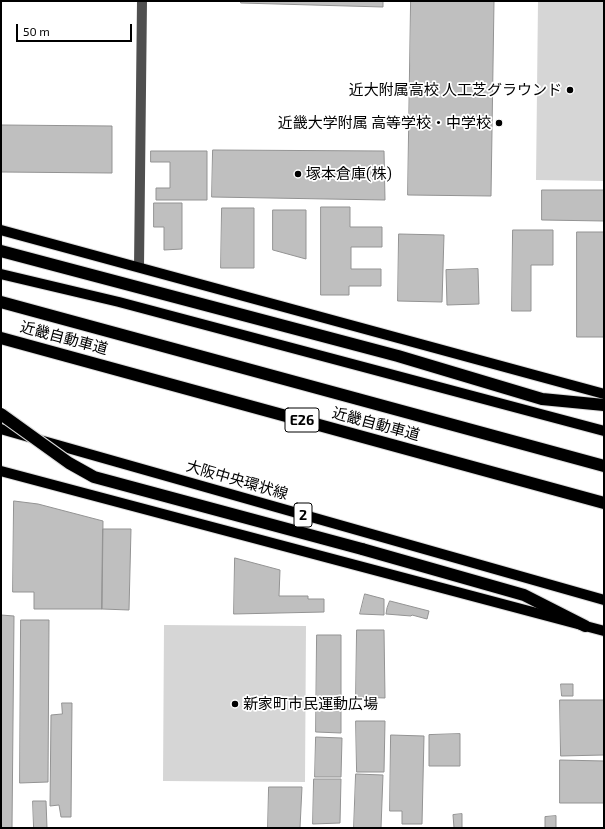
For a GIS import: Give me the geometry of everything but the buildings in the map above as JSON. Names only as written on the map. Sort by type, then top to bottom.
[{"type":"highway","points":[[1,252],[398,356],[542,399],[604,405]]},
{"type":"highway","name":"近畿自動車道","points":[[1,302],[604,466]]},
{"type":"highway","name":"近畿自動車道","points":[[1,338],[604,503]]},
{"type":"highway","points":[[1,414],[69,463],[94,476],[524,595],[586,626]]},
{"type":"main road","points":[[1,230],[604,394]]},
{"type":"main road","points":[[1,274],[119,302],[604,431]]},
{"type":"main road","name":"大阪中央環状線","points":[[1,429],[604,600]]},
{"type":"main road","name":"2","points":[[1,471],[604,631]]},
{"type":"street","points":[[139,267],[142,1]]},
{"type":"shaded area","name":"近大附属高校 人工芝グラウンド","points":[[538,1],[604,1],[604,181],[536,180]]},
{"type":"shaded area","name":"新家町市民運動広場","points":[[164,625],[306,626],[305,782],[163,781]]},
{"type":"place","name":"近大附属高校 人工芝グラウンド","points":[[570,90]]},
{"type":"place","name":"近畿大学附属 高等学校・中学校","points":[[499,123]]},
{"type":"place","name":"塚本倉庫(株)","points":[[298,174]]},
{"type":"place","name":"新家町市民運動広場","points":[[235,704]]}]
